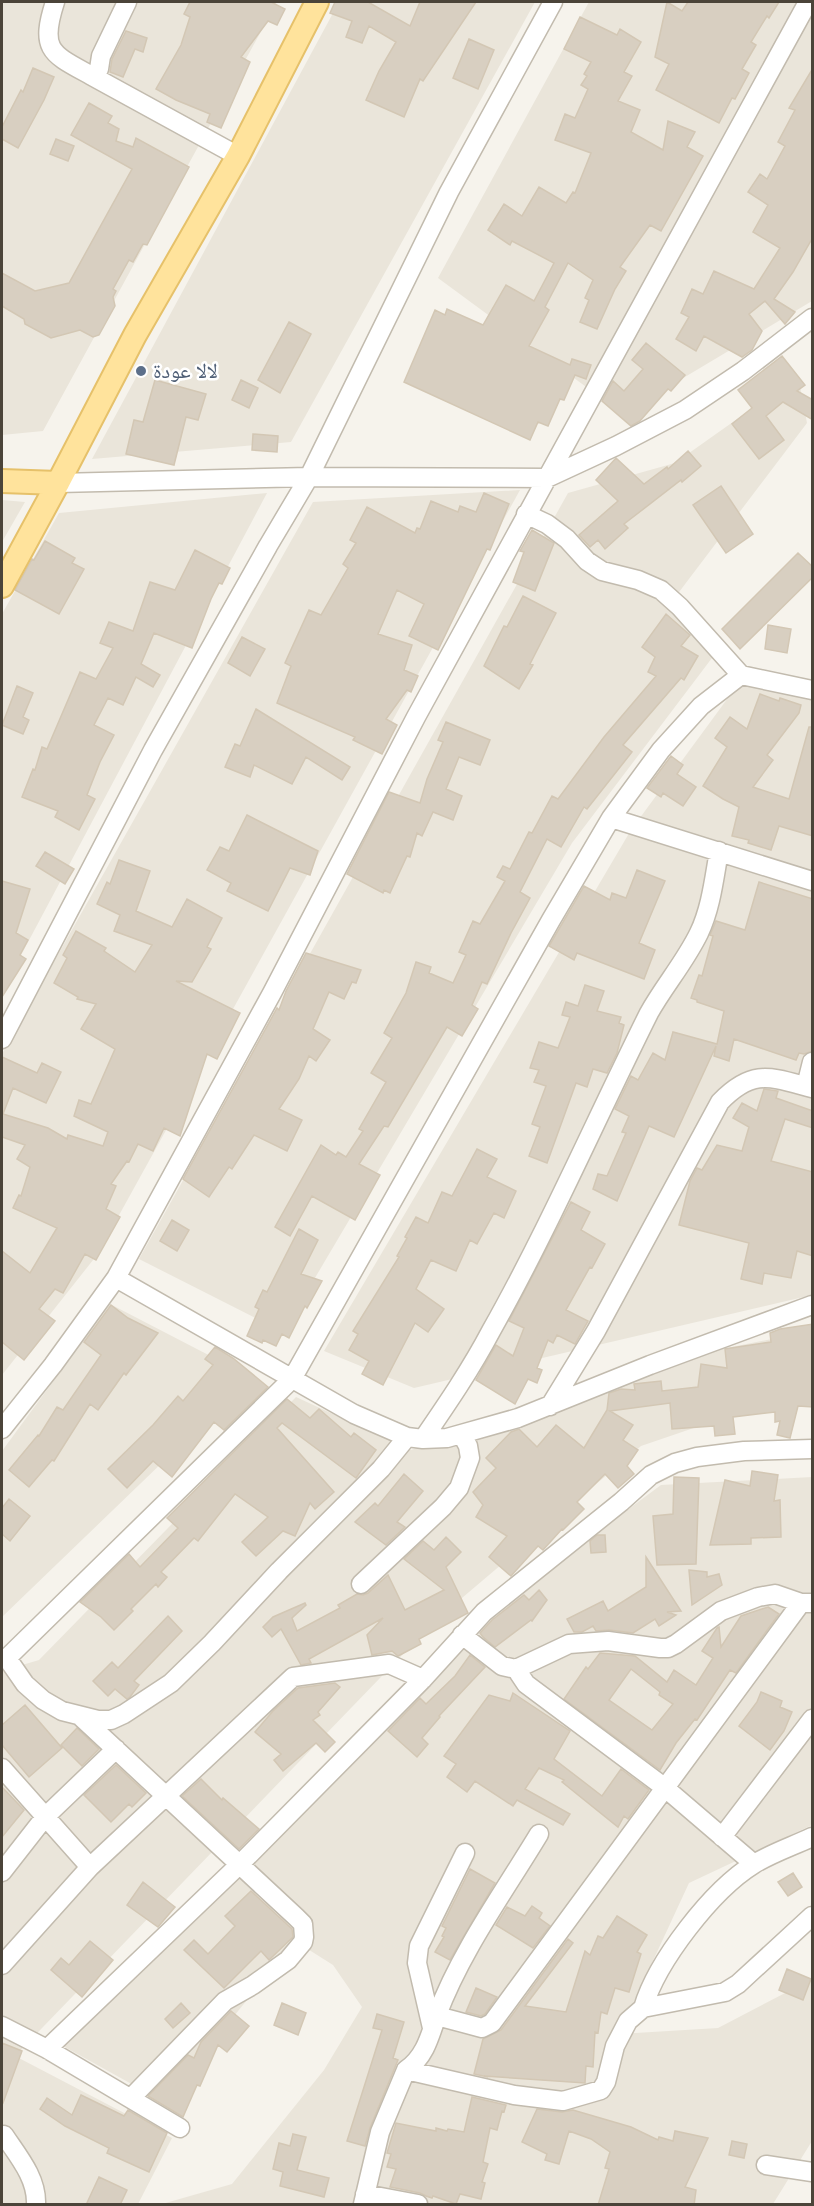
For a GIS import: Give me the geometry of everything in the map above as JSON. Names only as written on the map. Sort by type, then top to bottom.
[{"type":"main road","points":[[2,586],[135,335],[238,156],[317,2]]},
{"type":"main road","points":[[2,481],[58,483]]},
{"type":"street","points":[[55,2],[48,22],[48,37],[53,52],[58,57],[238,156]]},
{"type":"street","points":[[92,76],[99,69],[105,48],[127,2]]},
{"type":"street","points":[[2,1039],[153,750],[309,477],[449,192],[554,2]]},
{"type":"street","points":[[2,1430],[53,1365],[116,1278],[272,993],[416,717],[526,514],[808,2]]},
{"type":"street","points":[[58,483],[309,477],[547,478],[685,410],[743,371],[813,318]]},
{"type":"street","points":[[526,514],[547,524],[567,539],[587,561],[602,571],[638,580],[661,590],[680,607],[741,675],[813,690]]},
{"type":"street","points":[[719,851],[709,908],[699,933],[685,958],[660,992],[555,1210],[491,1332],[461,1382],[415,1438],[381,1469],[171,1683],[111,1720],[81,1717],[62,1711],[43,1700],[25,1684],[4,1658],[292,1379],[550,920],[611,818],[661,750],[701,706],[741,675]]},
{"type":"street","points":[[611,818],[813,881]]},
{"type":"street","points":[[550,1406],[596,1331],[720,1102],[734,1087],[749,1079],[785,1081],[809,1087],[813,1062]]},
{"type":"street","points":[[116,1278],[354,1414],[415,1438],[447,1438],[462,1435],[550,1406],[650,1365],[813,1305]]},
{"type":"street","points":[[361,1584],[443,1507],[459,1488],[470,1458],[468,1446],[462,1435]]},
{"type":"street","points":[[47,2049],[239,1865],[423,1679],[484,1611],[594,1524],[651,1475],[675,1463],[697,1457],[744,1451],[813,1449]]},
{"type":"street","points":[[435,2023],[482,2028],[492,2023],[664,1787],[807,1603],[780,1595],[766,1595],[721,1611],[668,1648],[608,1641],[577,1642],[516,1669],[502,1666],[462,1635]]},
{"type":"street","points":[[2,1965],[90,1867],[293,1677],[389,1664],[423,1679]]},
{"type":"street","points":[[516,1669],[526,1684],[664,1787],[754,1864]]},
{"type":"street","points":[[81,1717],[303,1924],[305,1931],[303,1942],[288,1960],[274,1972],[225,2001],[131,2098]]},
{"type":"street","points":[[722,1837],[813,1719]]},
{"type":"street","points":[[2,1872],[45,1817],[116,1749]]},
{"type":"street","points":[[2,1768],[90,1867]]},
{"type":"street","points":[[418,2205],[364,2199],[381,2132],[406,2070],[414,2065],[423,2052],[461,1963],[539,1834]]},
{"type":"street","points":[[643,2008],[652,1982],[669,1952],[720,1892],[754,1864],[813,1838]]},
{"type":"street","points":[[435,2023],[417,1963],[419,1946],[465,1853]]},
{"type":"street","points":[[406,2070],[514,2095],[563,2101],[594,2093],[601,2090],[606,2082],[615,2046],[628,2021],[643,2008],[724,1992],[738,1984],[813,1916]]},
{"type":"street","points":[[2,2025],[180,2128]]},
{"type":"street","points":[[4,2135],[29,2174],[35,2188],[36,2205]]},
{"type":"street","points":[[766,2165],[813,2172]]},
{"type":"shaded area","points":[[2,2],[277,2],[43,431],[2,435]]},
{"type":"shaded area","points":[[339,2],[535,2],[291,442],[92,459]]},
{"type":"shaded area","points":[[589,2],[812,2],[812,301],[623,414],[438,278]]},
{"type":"shaded area","points":[[798,376],[807,423],[670,604],[715,654],[572,843],[283,1332],[139,1259],[568,493],[675,463]]},
{"type":"shaded area","points":[[520,490],[97,1255],[2,1375],[2,1054],[313,502]]},
{"type":"shaded area","points":[[267,493],[2,991],[2,614],[59,513]]},
{"type":"shaded area","points":[[2,500],[25,502],[2,542]]},
{"type":"shaded area","points":[[812,685],[812,1295],[414,1388],[324,1351],[631,830],[736,687]]},
{"type":"shaded area","points":[[110,1304],[251,1377],[2,1617],[2,1451]]},
{"type":"shaded area","points":[[812,1331],[773,1401],[641,1446],[436,1620],[15,2056],[172,2138],[138,2204],[2,2204],[2,1671],[39,1660],[296,1397],[411,1450],[662,1361]]},
{"type":"shaded area","points":[[812,1477],[812,1825],[689,1883],[619,2034],[718,2028],[812,1979],[812,2141],[773,2204],[162,2204],[232,2184],[324,2070],[362,2007],[333,1965],[295,1941],[164,2102],[63,2046],[533,1580],[661,1485]]},
{"type":"building","points":[[190,2],[271,2],[285,9],[277,25],[268,21],[241,57],[250,62],[221,128],[207,122],[210,114],[156,89],[181,45],[190,17],[184,14]]},
{"type":"building","points":[[335,2],[368,2],[410,26],[420,2],[476,2],[423,81],[420,79],[404,117],[366,100],[396,42],[369,26],[362,43],[346,37],[352,21],[330,13]]},
{"type":"building","points":[[667,2],[682,11],[688,2],[779,2],[769,18],[767,16],[751,42],[756,45],[742,69],[749,73],[719,123],[656,90],[669,64],[655,57]]},
{"type":"building","points":[[580,17],[617,35],[620,29],[641,42],[624,72],[632,76],[618,101],[640,110],[631,132],[663,150],[668,121],[695,132],[687,147],[703,156],[661,231],[650,225],[620,267],[626,271],[597,329],[580,322],[589,300],[585,298],[593,280],[568,263],[545,307],[549,310],[529,346],[570,365],[572,359],[591,365],[586,379],[575,375],[564,400],[560,399],[548,426],[538,422],[530,440],[404,382],[435,310],[445,315],[447,309],[483,325],[506,285],[534,301],[554,263],[512,241],[510,245],[488,230],[504,204],[522,216],[539,187],[566,203],[573,192],[575,193],[591,153],[555,140],[565,114],[575,118],[588,89],[581,85],[587,76],[584,74],[591,62],[564,49]]},
{"type":"building","points":[[126,31],[147,38],[143,52],[135,49],[123,77],[110,72],[112,59]]},
{"type":"building","points":[[469,39],[494,50],[478,89],[453,78]]},
{"type":"building","points":[[33,68],[54,77],[18,148],[2,139],[2,127],[21,90],[23,92]]},
{"type":"building","points":[[813,68],[813,237],[774,299],[795,312],[785,324],[765,301],[749,314],[762,331],[752,350],[742,357],[704,336],[696,351],[676,339],[689,317],[681,313],[692,289],[703,294],[714,271],[754,289],[780,248],[753,232],[768,205],[748,192],[760,174],[767,179],[785,146],[778,142],[795,110],[789,108]]},
{"type":"building","points":[[89,103],[112,116],[108,123],[119,129],[116,141],[133,147],[136,138],[189,167],[147,245],[143,244],[133,262],[129,260],[113,289],[116,291],[113,297],[115,306],[99,335],[93,337],[80,330],[51,338],[25,324],[24,319],[2,306],[2,273],[35,291],[69,283],[132,169],[71,135]]},
{"type":"building","points":[[56,139],[74,146],[68,161],[50,154]]},
{"type":"building","points":[[289,322],[311,334],[280,393],[258,380]]},
{"type":"building","points":[[646,343],[685,375],[671,391],[668,389],[640,421],[631,426],[602,401],[613,381],[624,391],[643,369],[632,360]]},
{"type":"building","points":[[782,356],[805,385],[797,391],[813,400],[813,420],[783,402],[766,416],[784,440],[759,459],[732,424],[752,408],[738,390]]},
{"type":"building","points":[[155,380],[206,394],[198,420],[186,417],[174,465],[126,454],[134,420],[143,422]]},
{"type":"building","points":[[241,380],[258,388],[249,408],[232,400]]},
{"type":"building","points":[[253,434],[278,436],[277,452],[252,450]]},
{"type":"building","points":[[688,451],[701,466],[624,524],[628,528],[605,549],[598,540],[590,547],[579,535],[618,501],[596,480],[616,458],[644,484],[667,467],[668,469]]},
{"type":"building","points":[[721,486],[753,534],[726,553],[693,505]]},
{"type":"building","points":[[484,493],[509,504],[490,550],[487,549],[438,650],[409,636],[424,604],[397,590],[378,634],[412,645],[404,670],[418,676],[411,692],[407,690],[386,719],[397,725],[382,754],[353,740],[355,737],[277,703],[291,666],[285,663],[309,610],[321,615],[348,568],[343,564],[356,543],[350,540],[367,507],[415,533],[417,528],[420,529],[431,501],[458,512],[460,506],[476,512]]},
{"type":"building","points":[[532,530],[554,543],[535,591],[513,582],[524,552],[520,551]]},
{"type":"building","points":[[45,541],[75,558],[72,563],[84,569],[59,614],[15,590]]},
{"type":"building","points":[[195,550],[230,568],[211,599],[192,648],[154,633],[141,664],[160,675],[153,687],[136,677],[123,705],[108,698],[94,725],[114,735],[87,795],[95,799],[79,830],[55,817],[58,811],[22,797],[33,769],[35,770],[42,747],[47,749],[80,672],[96,679],[113,648],[100,643],[109,622],[133,631],[150,582],[175,590]]},
{"type":"building","points":[[798,553],[813,567],[813,577],[740,649],[722,629]]},
{"type":"building","points":[[523,596],[556,613],[530,664],[533,665],[519,689],[484,666],[504,626],[507,627]]},
{"type":"building","points":[[666,614],[690,635],[681,646],[698,656],[684,680],[681,678],[623,745],[632,752],[587,809],[584,807],[561,847],[547,839],[520,892],[530,898],[487,984],[482,982],[472,1005],[478,1009],[462,1036],[447,1027],[388,1127],[384,1126],[359,1164],[380,1175],[355,1220],[312,1196],[290,1236],[275,1227],[321,1145],[336,1155],[338,1152],[346,1157],[363,1131],[359,1129],[386,1082],[371,1073],[392,1038],[384,1033],[406,993],[416,962],[431,967],[429,973],[453,983],[466,955],[459,952],[473,921],[480,924],[505,881],[497,877],[503,866],[510,869],[529,832],[532,833],[552,796],[558,799],[604,737],[656,676],[648,672],[655,657],[642,647]]},
{"type":"building","points":[[768,625],[791,629],[787,653],[765,649]]},
{"type":"building","points":[[242,637],[265,649],[250,676],[228,663]]},
{"type":"building","points":[[17,686],[33,693],[23,717],[29,720],[23,734],[2,725]]},
{"type":"building","points":[[760,694],[779,701],[780,698],[801,705],[799,713],[767,755],[773,760],[753,787],[789,799],[809,727],[813,727],[813,836],[779,826],[771,850],[748,843],[749,840],[732,836],[739,807],[703,786],[727,747],[715,738],[730,717],[747,729]]},
{"type":"building","points":[[256,709],[350,767],[342,780],[306,757],[292,784],[254,765],[250,777],[225,767],[235,744],[240,746]]},
{"type":"building","points":[[446,722],[490,740],[480,765],[459,757],[446,789],[462,796],[453,820],[433,812],[422,836],[417,833],[410,857],[407,856],[390,893],[384,890],[383,893],[347,874],[389,792],[420,803],[427,779],[443,742],[438,740]]},
{"type":"building","points":[[671,756],[683,765],[677,774],[696,787],[683,806],[663,793],[661,797],[647,788]]},
{"type":"building","points":[[247,815],[318,851],[310,875],[290,868],[268,911],[227,891],[231,883],[207,870],[220,847],[229,851]]},
{"type":"building","points":[[45,852],[74,869],[65,884],[36,866]]},
{"type":"building","points":[[119,860],[150,871],[136,911],[172,927],[187,899],[222,918],[207,947],[211,949],[192,982],[176,981],[240,1013],[217,1059],[207,1054],[180,1136],[164,1128],[153,1151],[138,1144],[129,1162],[127,1161],[111,1184],[116,1186],[106,1209],[120,1217],[96,1260],[85,1254],[63,1293],[55,1289],[39,1309],[55,1321],[24,1360],[2,1342],[2,1251],[30,1273],[57,1228],[13,1208],[19,1195],[21,1196],[30,1167],[17,1159],[25,1145],[2,1137],[2,1057],[37,1073],[42,1063],[61,1072],[46,1103],[13,1088],[3,1114],[48,1128],[67,1139],[68,1135],[103,1146],[108,1132],[74,1116],[79,1100],[91,1104],[115,1049],[81,1029],[96,1004],[77,999],[78,997],[54,983],[67,958],[63,955],[76,931],[106,948],[104,951],[135,972],[152,945],[114,931],[120,915],[97,904],[107,882],[110,884]]},
{"type":"building","points":[[637,870],[665,881],[639,943],[655,950],[644,979],[577,953],[574,960],[549,946],[584,886],[610,900],[612,893],[626,898]]},
{"type":"building","points":[[2,881],[30,889],[16,933],[28,940],[20,955],[26,959],[2,997]]},
{"type":"building","points":[[759,882],[813,899],[813,1051],[799,1053],[796,1060],[734,1039],[729,1061],[714,1056],[716,1046],[674,1137],[649,1126],[617,1201],[593,1189],[598,1174],[607,1176],[626,1133],[622,1132],[629,1116],[615,1109],[631,1076],[638,1080],[653,1053],[665,1060],[673,1032],[717,1044],[724,1011],[691,998],[699,975],[702,976],[713,936],[710,935],[716,921],[745,930]]},
{"type":"building","points":[[306,953],[361,970],[356,983],[352,982],[344,999],[329,992],[313,1029],[330,1040],[316,1061],[309,1056],[299,1079],[279,1109],[302,1120],[287,1151],[254,1135],[232,1169],[229,1167],[209,1197],[183,1179],[277,1008],[279,1010],[286,991]]},
{"type":"building","points":[[585,985],[604,991],[597,1011],[621,1017],[619,1023],[624,1025],[617,1053],[607,1073],[593,1069],[587,1087],[576,1083],[547,1163],[529,1156],[540,1127],[532,1124],[546,1086],[534,1082],[539,1070],[530,1068],[539,1042],[558,1048],[570,1017],[562,1015],[566,1002],[578,1006]]},
{"type":"building","points":[[764,1089],[778,1091],[776,1098],[813,1111],[813,1128],[785,1119],[771,1161],[813,1172],[813,1256],[797,1251],[791,1278],[764,1273],[762,1284],[741,1279],[749,1243],[679,1225],[690,1181],[697,1168],[702,1170],[717,1145],[742,1151],[749,1127],[733,1118],[742,1103],[757,1111]]},
{"type":"building","points":[[477,1149],[497,1159],[487,1177],[516,1191],[504,1218],[494,1213],[477,1244],[470,1240],[456,1271],[431,1260],[416,1289],[444,1309],[428,1332],[415,1323],[383,1385],[362,1374],[369,1361],[349,1350],[358,1334],[353,1331],[399,1257],[397,1256],[407,1238],[405,1237],[416,1217],[428,1223],[442,1192],[452,1196]]},
{"type":"building","points":[[571,1202],[590,1212],[581,1230],[605,1244],[566,1310],[588,1321],[575,1344],[557,1335],[553,1343],[548,1340],[537,1368],[542,1370],[537,1383],[528,1379],[515,1404],[476,1380],[496,1345],[513,1356],[524,1328],[509,1321]]},
{"type":"building","points":[[172,1220],[189,1230],[177,1251],[160,1241]]},
{"type":"building","points":[[299,1229],[318,1240],[301,1274],[322,1281],[307,1308],[305,1306],[289,1338],[282,1334],[276,1346],[263,1340],[262,1343],[247,1336],[259,1309],[255,1307],[263,1290],[267,1292]]},
{"type":"building","points":[[111,1305],[128,1318],[158,1333],[126,1375],[124,1373],[98,1410],[90,1404],[54,1461],[52,1460],[29,1487],[9,1470],[39,1436],[57,1407],[63,1410],[101,1355],[84,1342]]},
{"type":"building","points":[[813,1324],[813,1407],[798,1406],[790,1438],[777,1435],[780,1421],[775,1422],[775,1412],[733,1417],[735,1434],[715,1436],[714,1426],[672,1429],[670,1403],[610,1411],[633,1425],[623,1440],[638,1450],[627,1466],[634,1474],[618,1488],[605,1474],[577,1502],[584,1509],[543,1550],[538,1546],[511,1576],[489,1557],[507,1536],[476,1517],[483,1505],[473,1492],[496,1468],[486,1458],[511,1432],[519,1429],[537,1447],[556,1425],[584,1448],[607,1410],[609,1393],[621,1389],[635,1390],[634,1384],[661,1381],[662,1391],[698,1387],[701,1364],[727,1368],[725,1349],[771,1342],[770,1333],[780,1329]]},
{"type":"building","points":[[215,1347],[233,1358],[268,1387],[224,1430],[214,1422],[172,1477],[153,1461],[127,1488],[108,1469],[153,1425],[178,1396],[183,1401],[213,1365],[205,1359]]},
{"type":"building","points":[[287,1399],[310,1418],[319,1409],[351,1437],[354,1433],[376,1450],[356,1478],[282,1423],[277,1428],[334,1492],[315,1509],[310,1503],[295,1536],[283,1531],[256,1556],[242,1542],[268,1517],[235,1494],[198,1541],[194,1538],[161,1572],[167,1577],[158,1587],[156,1584],[131,1609],[133,1611],[114,1630],[80,1602],[129,1554],[140,1567],[178,1528],[167,1518]]},
{"type":"building","points":[[752,1471],[778,1475],[774,1501],[780,1500],[781,1537],[751,1538],[751,1544],[710,1545],[725,1480],[750,1486]]},
{"type":"building","points":[[404,1474],[423,1491],[397,1522],[405,1527],[386,1545],[355,1522],[375,1503],[378,1506]]},
{"type":"building","points":[[674,1477],[699,1478],[696,1564],[657,1565],[653,1516],[673,1514]]},
{"type":"building","points":[[9,1499],[30,1516],[10,1541],[2,1534],[2,1508]]},
{"type":"building","points":[[597,1535],[605,1535],[606,1552],[591,1553],[590,1541]]},
{"type":"building","points":[[446,1537],[461,1552],[446,1567],[468,1613],[419,1639],[421,1644],[398,1656],[392,1651],[372,1655],[367,1635],[383,1618],[309,1659],[311,1663],[301,1665],[281,1629],[272,1637],[263,1627],[273,1617],[305,1603],[306,1605],[292,1618],[297,1631],[340,1608],[338,1605],[357,1594],[368,1593],[388,1575],[405,1610],[444,1590],[404,1559],[423,1541],[434,1550]]},
{"type":"building","points":[[646,1557],[681,1611],[667,1612],[676,1615],[659,1626],[655,1619],[633,1633],[596,1631],[593,1626],[582,1632],[574,1632],[567,1619],[603,1601],[608,1611],[646,1587]]},
{"type":"building","points":[[689,1570],[707,1572],[707,1577],[719,1574],[722,1585],[692,1605]]},
{"type":"building","points":[[539,1590],[547,1600],[532,1621],[495,1647],[483,1637],[480,1633],[492,1620],[524,1595],[529,1600]]},
{"type":"building","points":[[768,1607],[779,1614],[736,1673],[730,1670],[697,1720],[695,1719],[676,1743],[660,1770],[564,1699],[586,1667],[588,1669],[600,1653],[635,1656],[667,1682],[674,1670],[696,1685],[713,1658],[702,1651],[717,1628],[719,1627],[721,1647],[741,1616]],"holes":[[[631,1669],[660,1692],[659,1695],[673,1704],[652,1730],[609,1700]]]},
{"type":"building","points":[[168,1616],[182,1631],[134,1681],[139,1685],[130,1697],[127,1699],[115,1689],[108,1696],[93,1681],[112,1662],[118,1668]]},
{"type":"building","points":[[470,1655],[485,1667],[439,1716],[422,1738],[428,1744],[417,1757],[388,1731],[420,1698],[426,1704],[455,1676]]},
{"type":"building","points":[[335,1683],[340,1687],[318,1712],[320,1715],[313,1720],[335,1742],[325,1752],[316,1743],[283,1771],[274,1760],[281,1754],[255,1732],[273,1711],[298,1688]]},
{"type":"building","points":[[761,1692],[782,1701],[780,1707],[792,1712],[784,1731],[770,1750],[739,1726],[757,1702]]},
{"type":"building","points":[[513,1693],[570,1731],[554,1759],[602,1796],[621,1769],[649,1790],[628,1819],[624,1816],[618,1827],[562,1782],[564,1780],[539,1768],[525,1789],[570,1814],[563,1825],[517,1800],[513,1806],[475,1781],[467,1792],[447,1777],[456,1764],[444,1756],[489,1695],[510,1701]]},
{"type":"building","points":[[25,1705],[62,1748],[29,1777],[2,1745],[2,1725]]},
{"type":"building","points":[[77,1728],[99,1749],[82,1766],[61,1745]]},
{"type":"building","points":[[116,1765],[146,1793],[132,1807],[129,1804],[111,1822],[84,1795]]},
{"type":"building","points":[[201,1779],[222,1800],[223,1798],[259,1829],[239,1849],[182,1796]]},
{"type":"building","points":[[2,1787],[24,1810],[2,1837]]},
{"type":"building","points":[[470,1869],[495,1883],[450,1960],[435,1952],[444,1937],[442,1936],[446,1928],[442,1926]]},
{"type":"building","points":[[793,1873],[802,1887],[788,1896],[778,1882]]},
{"type":"building","points":[[143,1882],[175,1907],[158,1927],[127,1905]]},
{"type":"building","points":[[251,1891],[292,1929],[293,1937],[269,1960],[261,1951],[224,1988],[184,1950],[194,1940],[208,1954],[235,1926],[225,1916]]},
{"type":"building","points":[[532,1906],[542,1913],[539,1918],[550,1926],[533,1948],[496,1925],[507,1907],[525,1916]]},
{"type":"building","points":[[617,1916],[647,1935],[637,1952],[641,1954],[629,1992],[615,1988],[607,2014],[601,2012],[598,2033],[595,2032],[593,2067],[586,2066],[585,2083],[484,2076],[488,2077],[474,2074],[483,2039],[501,2030],[568,1939],[573,1943],[525,2006],[566,2012],[585,1951],[590,1955],[598,1936],[603,1938]]},
{"type":"building","points":[[90,1941],[113,1960],[82,1997],[51,1970],[61,1958],[69,1965]]},
{"type":"building","points":[[787,1969],[811,1979],[803,2000],[779,1990]]},
{"type":"building","points":[[476,1988],[497,1997],[481,2016],[466,2012]]},
{"type":"building","points":[[181,2003],[190,2013],[173,2028],[165,2019]]},
{"type":"building","points":[[282,2003],[306,2013],[298,2035],[274,2025]]},
{"type":"building","points":[[231,2011],[249,2026],[227,2052],[218,2045],[183,2117],[148,2096],[188,2055],[194,2058],[201,2042]]},
{"type":"building","points":[[377,2014],[404,2022],[393,2058],[398,2060],[365,2146],[347,2141],[382,2030],[373,2028]]},
{"type":"building","points":[[2,2043],[22,2051],[3,2103],[2,2102]]},
{"type":"building","points":[[81,2095],[124,2116],[128,2110],[167,2133],[149,2172],[107,2153],[109,2148],[65,2126],[40,2109],[47,2098],[72,2115]]},
{"type":"building","points":[[472,2097],[506,2105],[497,2130],[490,2128],[483,2162],[488,2164],[482,2182],[485,2183],[481,2199],[460,2194],[456,2204],[433,2196],[432,2198],[390,2187],[396,2169],[387,2167],[391,2154],[387,2153],[396,2123],[436,2131],[436,2128],[464,2132]]},
{"type":"building","points":[[537,2109],[562,2112],[573,2110],[631,2127],[658,2140],[659,2137],[673,2141],[675,2131],[708,2138],[685,2187],[696,2190],[694,2205],[598,2205],[609,2169],[605,2168],[610,2152],[591,2139],[569,2131],[559,2164],[545,2160],[547,2154],[522,2142]]},
{"type":"building","points":[[293,2134],[306,2137],[297,2170],[329,2178],[324,2197],[280,2186],[283,2172],[273,2169],[279,2143],[290,2146]]},
{"type":"building","points":[[732,2141],[747,2144],[744,2158],[729,2155]]},
{"type":"building","points":[[99,2177],[127,2190],[120,2205],[86,2205]]},
{"type":"place","name":"لالا عودة","points":[[141,371]]}]
